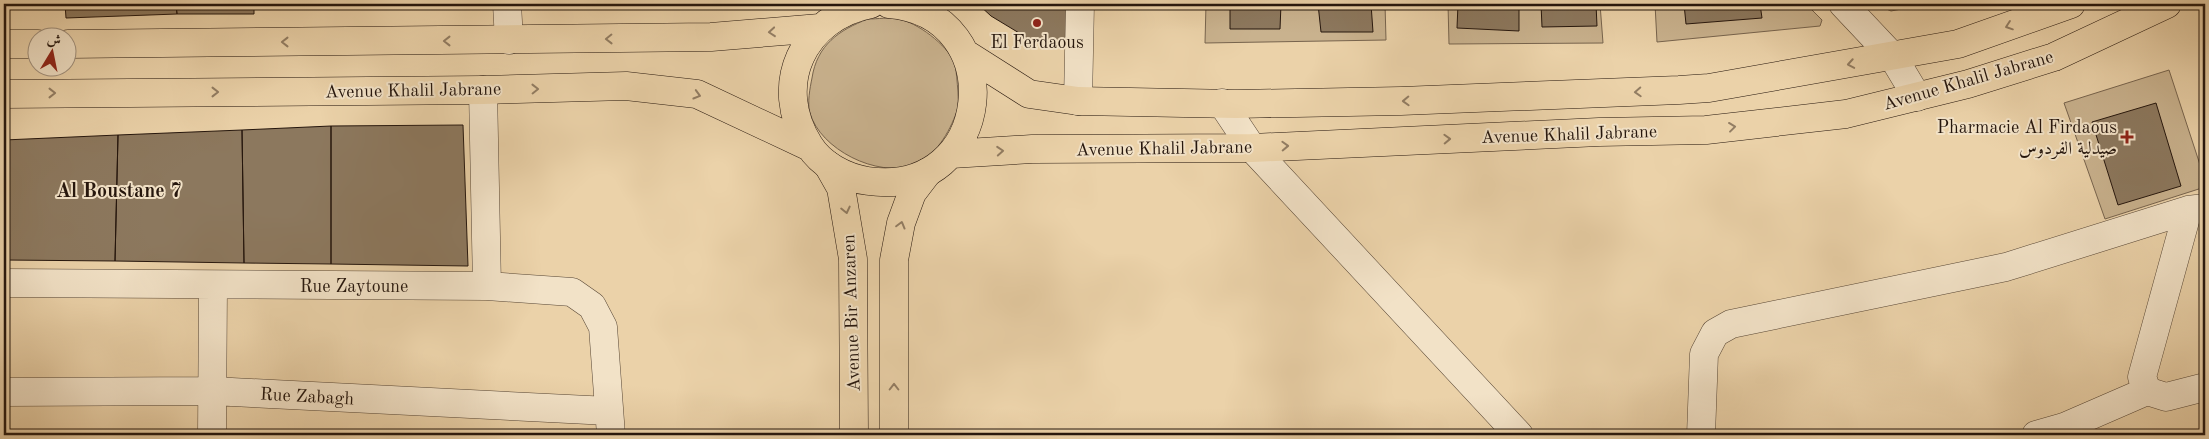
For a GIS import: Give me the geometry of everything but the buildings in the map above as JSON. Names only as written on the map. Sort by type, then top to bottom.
[{"type":"main road","points":[[78,44],[711,37],[820,28],[836,15],[855,7],[871,4]]},
{"type":"main road","points":[[889,4],[906,5],[933,17],[954,37],[966,54],[972,73],[974,94],[973,110],[961,141],[951,154],[928,172],[912,194],[901,224],[894,260],[894,435]]},
{"type":"main road","points":[[966,54],[1029,94],[1078,101],[1222,103],[1401,101],[1679,90],[1709,88],[1958,44],[2071,4]]},
{"type":"main road","name":"Avenue Khalil Jabrane","points":[[951,154],[1032,149],[1252,148],[1706,130],[1846,114],[1917,97],[2054,57],[2167,4]]},
{"type":"main road","name":"Avenue Bir Anzaren","points":[[820,28],[800,55],[794,77],[792,101],[796,117],[841,188],[854,259],[854,435]]},
{"type":"main road","points":[[4,44],[28,44]]},
{"type":"main road","name":"Avenue Khalil Jabrane","points":[[4,94],[483,90],[626,86],[697,94],[819,156],[855,180],[886,184],[908,181],[928,172]]},
{"type":"main road","points":[[1679,90],[1689,130]]},
{"type":"street","points":[[507,4],[509,40]]},
{"type":"street","points":[[1078,101],[1080,4]]},
{"type":"street","points":[[1843,4],[1893,57],[1917,97]]},
{"type":"street","points":[[483,90],[487,286]]},
{"type":"street","points":[[1222,103],[1252,148],[1519,435]]},
{"type":"street","points":[[2147,390],[2142,377],[2196,209]]},
{"type":"street","points":[[1701,435],[1704,354],[1714,333],[1731,324],[2006,267],[2196,209]]},
{"type":"street","name":"Rue Zaytoune","points":[[4,283],[213,286],[487,286],[572,292],[592,306],[603,327],[610,423]]},
{"type":"street","points":[[212,435],[213,286]]},
{"type":"street","points":[[2036,435],[2064,428],[2147,390],[2166,397],[2205,387]]},
{"type":"street","name":"Rue Zabagh","points":[[4,392],[212,391],[610,423]]},
{"type":"shaded area","points":[[1206,4],[1385,4],[1386,40],[1205,43]]},
{"type":"shaded area","points":[[1448,4],[1600,4],[1603,43],[1449,44]]},
{"type":"shaded area","points":[[1655,4],[1806,4],[1822,20],[1820,26],[1657,42]]},
{"type":"shaded area","points":[[1875,4],[1927,4],[1891,11]]},
{"type":"shaded area","points":[[895,18],[922,29],[945,49],[954,62],[957,77],[958,109],[941,143],[928,156],[913,165],[899,168],[883,167],[867,164],[852,157],[837,149],[825,138],[816,126],[810,113],[810,91],[819,56],[831,40],[848,28],[868,19]]},
{"type":"shaded area","points":[[2169,70],[2205,180],[2205,187],[2105,219],[2064,103]]},
{"type":"place","name":"El Ferdaous","points":[[1037,23]]},
{"type":"place","name":"Pharmacie Al Firdaous صيدلية الفردوس","points":[[2127,137]]},
{"type":"district","name":"Al Boustane 7","points":[[119,190]]}]
